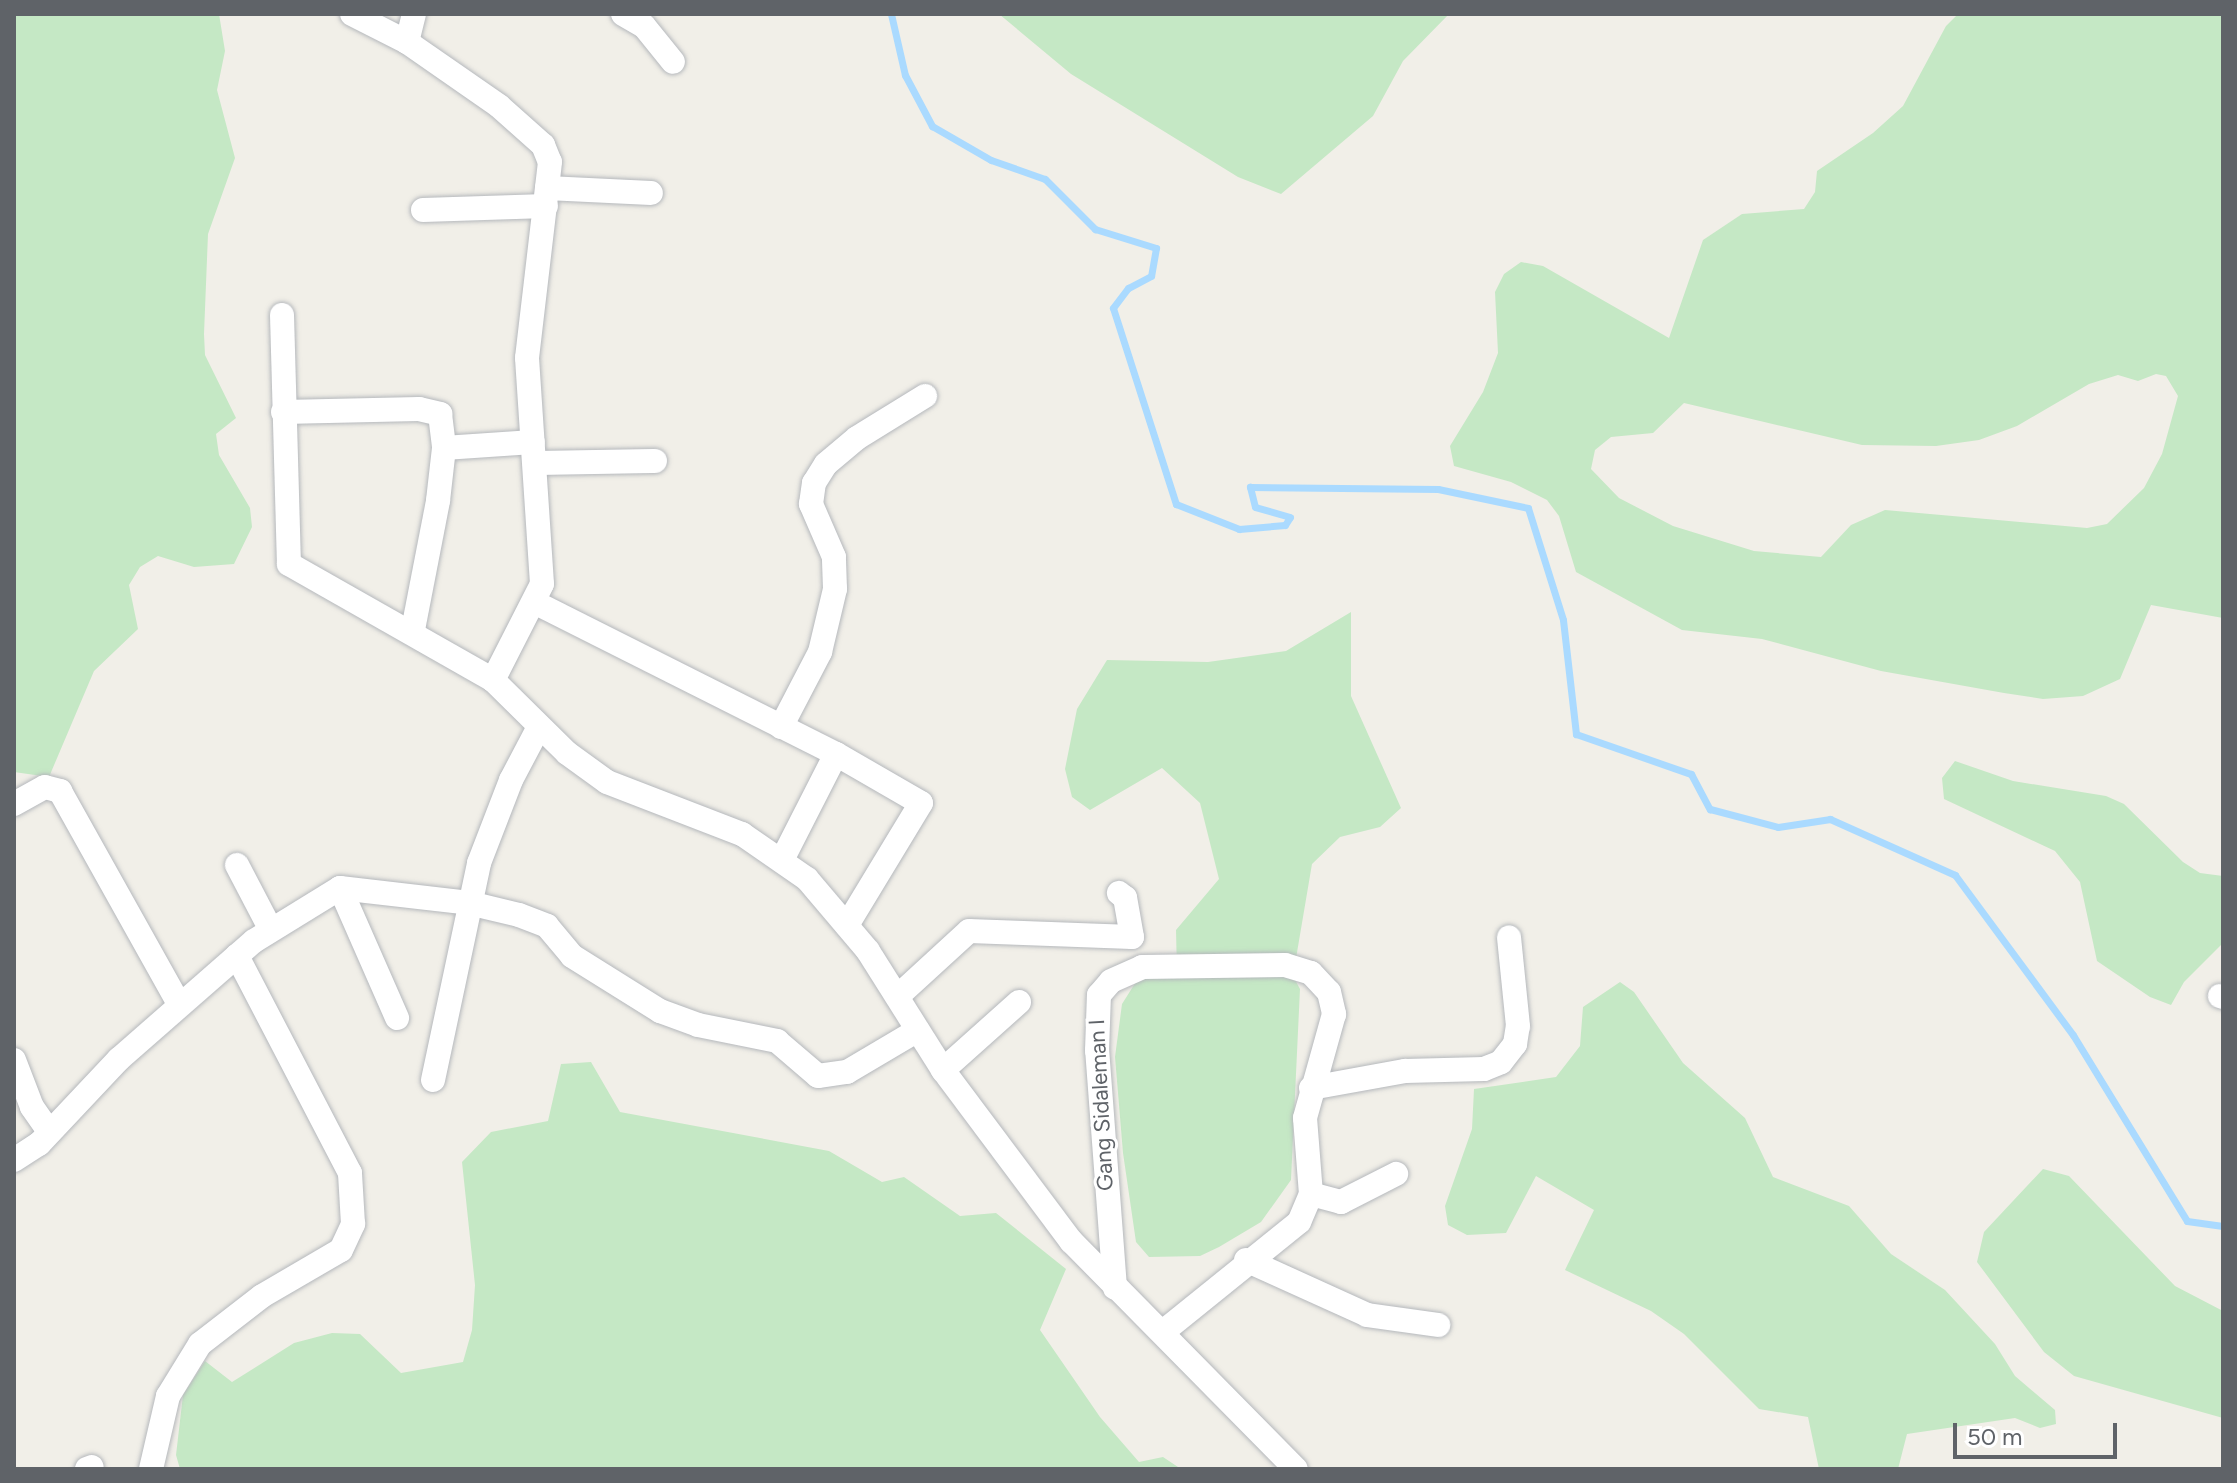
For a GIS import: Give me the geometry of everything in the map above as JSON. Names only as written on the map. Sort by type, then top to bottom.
[{"type":"street","points":[[352,14],[407,42],[499,106],[543,145],[550,162],[527,358],[542,584],[536,603],[493,680]]},
{"type":"street","points":[[407,42],[414,14]]},
{"type":"street","points":[[623,14],[644,26],[673,62]]},
{"type":"street","points":[[423,210],[547,197],[651,193]]},
{"type":"street","points":[[282,315],[289,564],[413,630],[493,680],[539,727],[607,782],[742,834],[783,858],[847,925],[898,996],[943,1070],[1030,1191],[1137,1313],[1164,1331],[1242,1419],[1296,1469]]},
{"type":"street","points":[[781,727],[820,652],[835,589],[834,557],[811,504],[814,483],[826,464],[857,438],[925,396]]},
{"type":"street","points":[[283,412],[437,411],[442,418],[444,448],[413,630]]},
{"type":"street","points":[[444,448],[655,461]]},
{"type":"street","points":[[536,603],[836,754],[929,808],[847,925]]},
{"type":"street","points":[[433,1080],[469,903],[491,827],[539,727]]},
{"type":"street","points":[[783,858],[836,754]]},
{"type":"street","points":[[14,804],[45,787],[60,791],[179,1004]]},
{"type":"street","points":[[237,865],[271,930]]},
{"type":"street","points":[[340,888],[397,1018]]},
{"type":"street","points":[[14,1160],[49,1131],[179,1004],[271,930],[340,888],[469,903],[547,926],[572,956],[660,1011],[698,1025],[777,1041],[818,1076],[847,1072],[918,1030]]},
{"type":"street","points":[[1119,893],[1125,898],[1132,937],[1133,971]]},
{"type":"street","points":[[898,996],[969,931],[1132,937]]},
{"type":"street","points":[[1311,1088],[1405,1071],[1484,1069],[1501,1062],[1515,1044],[1518,1026],[1509,937]]},
{"type":"street","points":[[151,1469],[168,1396],[200,1344],[262,1296],[341,1250],[353,1224],[350,1173],[237,956]]},
{"type":"street","name":"Gang Sidaleman I","points":[[1115,1288],[1096,1011],[1099,995],[1111,981],[1133,971],[1191,962],[1285,965],[1311,973],[1329,992],[1334,1014],[1305,1118],[1311,1194]]},
{"type":"street","points":[[943,1070],[1019,1002]]},
{"type":"street","points":[[14,1060],[32,1107],[49,1131]]},
{"type":"street","points":[[1164,1331],[1246,1260],[1292,1232],[1311,1194],[1341,1202],[1396,1174]]},
{"type":"street","points":[[1246,1260],[1367,1315],[1438,1325]]},
{"type":"green space","points":[[14,14],[219,14],[225,51],[217,90],[235,158],[208,234],[205,355],[236,418],[216,434],[219,455],[250,508],[252,527],[234,564],[194,567],[158,556],[140,567],[129,585],[138,629],[94,671],[49,777],[14,772]]},
{"type":"green space","points":[[999,14],[1449,14],[1403,61],[1373,116],[1281,194],[1238,177],[1071,74]]},
{"type":"green space","points":[[1958,14],[2223,14],[2223,618],[2151,605],[2120,679],[2083,696],[2043,699],[2004,693],[1881,671],[1762,639],[1682,630],[1576,572],[1559,516],[1547,500],[1511,482],[1454,466],[1450,446],[1483,392],[1498,353],[1495,292],[1504,274],[1521,262],[1543,266],[1669,338],[1703,240],[1742,214],[1804,209],[1815,192],[1817,171],[1873,133],[1903,106],[1946,26]],"holes":[[[2156,374],[2166,376],[2178,396],[2162,454],[2144,488],[2107,524],[2087,528],[1885,510],[1851,525],[1821,557],[1754,551],[1673,526],[1619,498],[1591,469],[1595,450],[1611,437],[1653,433],[1684,403],[1862,445],[1936,446],[1979,440],[2017,426],[2089,384],[2118,375],[2138,381]]]},
{"type":"green space","points":[[1351,612],[1351,696],[1401,808],[1380,827],[1340,837],[1312,864],[1293,976],[1300,989],[1291,1180],[1261,1222],[1219,1247],[1200,1256],[1149,1257],[1136,1242],[1123,1153],[1115,1057],[1122,1004],[1139,977],[1177,974],[1176,930],[1219,879],[1200,803],[1162,768],[1090,810],[1072,797],[1065,769],[1077,709],[1107,660],[1208,662],[1286,651]]},
{"type":"green space","points":[[1955,761],[2013,781],[2106,796],[2124,804],[2183,862],[2200,873],[2223,876],[2223,943],[2184,982],[2171,1005],[2150,997],[2097,961],[2080,882],[2055,851],[1944,799],[1942,778]]},
{"type":"green space","points":[[1620,982],[1634,992],[1683,1063],[1745,1118],[1773,1177],[1849,1206],[1891,1254],[1945,1290],[1995,1344],[2015,1376],[2055,1410],[2056,1424],[2040,1428],[2015,1418],[1907,1434],[1898,1469],[1819,1469],[1808,1417],[1759,1409],[1684,1334],[1651,1311],[1565,1270],[1594,1210],[1536,1176],[1506,1233],[1467,1235],[1448,1225],[1445,1206],[1472,1129],[1474,1089],[1556,1077],[1580,1046],[1583,1007]]},
{"type":"green space","points":[[591,1062],[620,1112],[829,1151],[882,1182],[904,1177],[960,1216],[996,1213],[1066,1269],[1040,1330],[1100,1417],[1139,1462],[1163,1457],[1181,1469],[180,1469],[176,1455],[183,1395],[205,1361],[232,1382],[294,1343],[332,1333],[360,1334],[401,1373],[463,1362],[472,1330],[475,1285],[462,1162],[491,1132],[548,1121],[561,1064]]},
{"type":"green space","points":[[2043,1169],[2069,1176],[2175,1286],[2223,1311],[2223,1418],[2074,1376],[2044,1352],[1977,1262],[1984,1232]]},
{"type":"waterway","points":[[891,14],[905,75],[932,126],[991,160],[1045,179],[1095,229],[1156,248],[1151,276],[1128,288],[1113,308],[1176,504],[1239,529],[1285,525],[1290,517],[1255,507],[1250,487],[1438,489],[1528,508],[1563,620],[1576,734],[1691,774],[1710,809],[1778,827],[1830,819],[1955,875],[2073,1035],[2187,1221],[2223,1226]]}]
